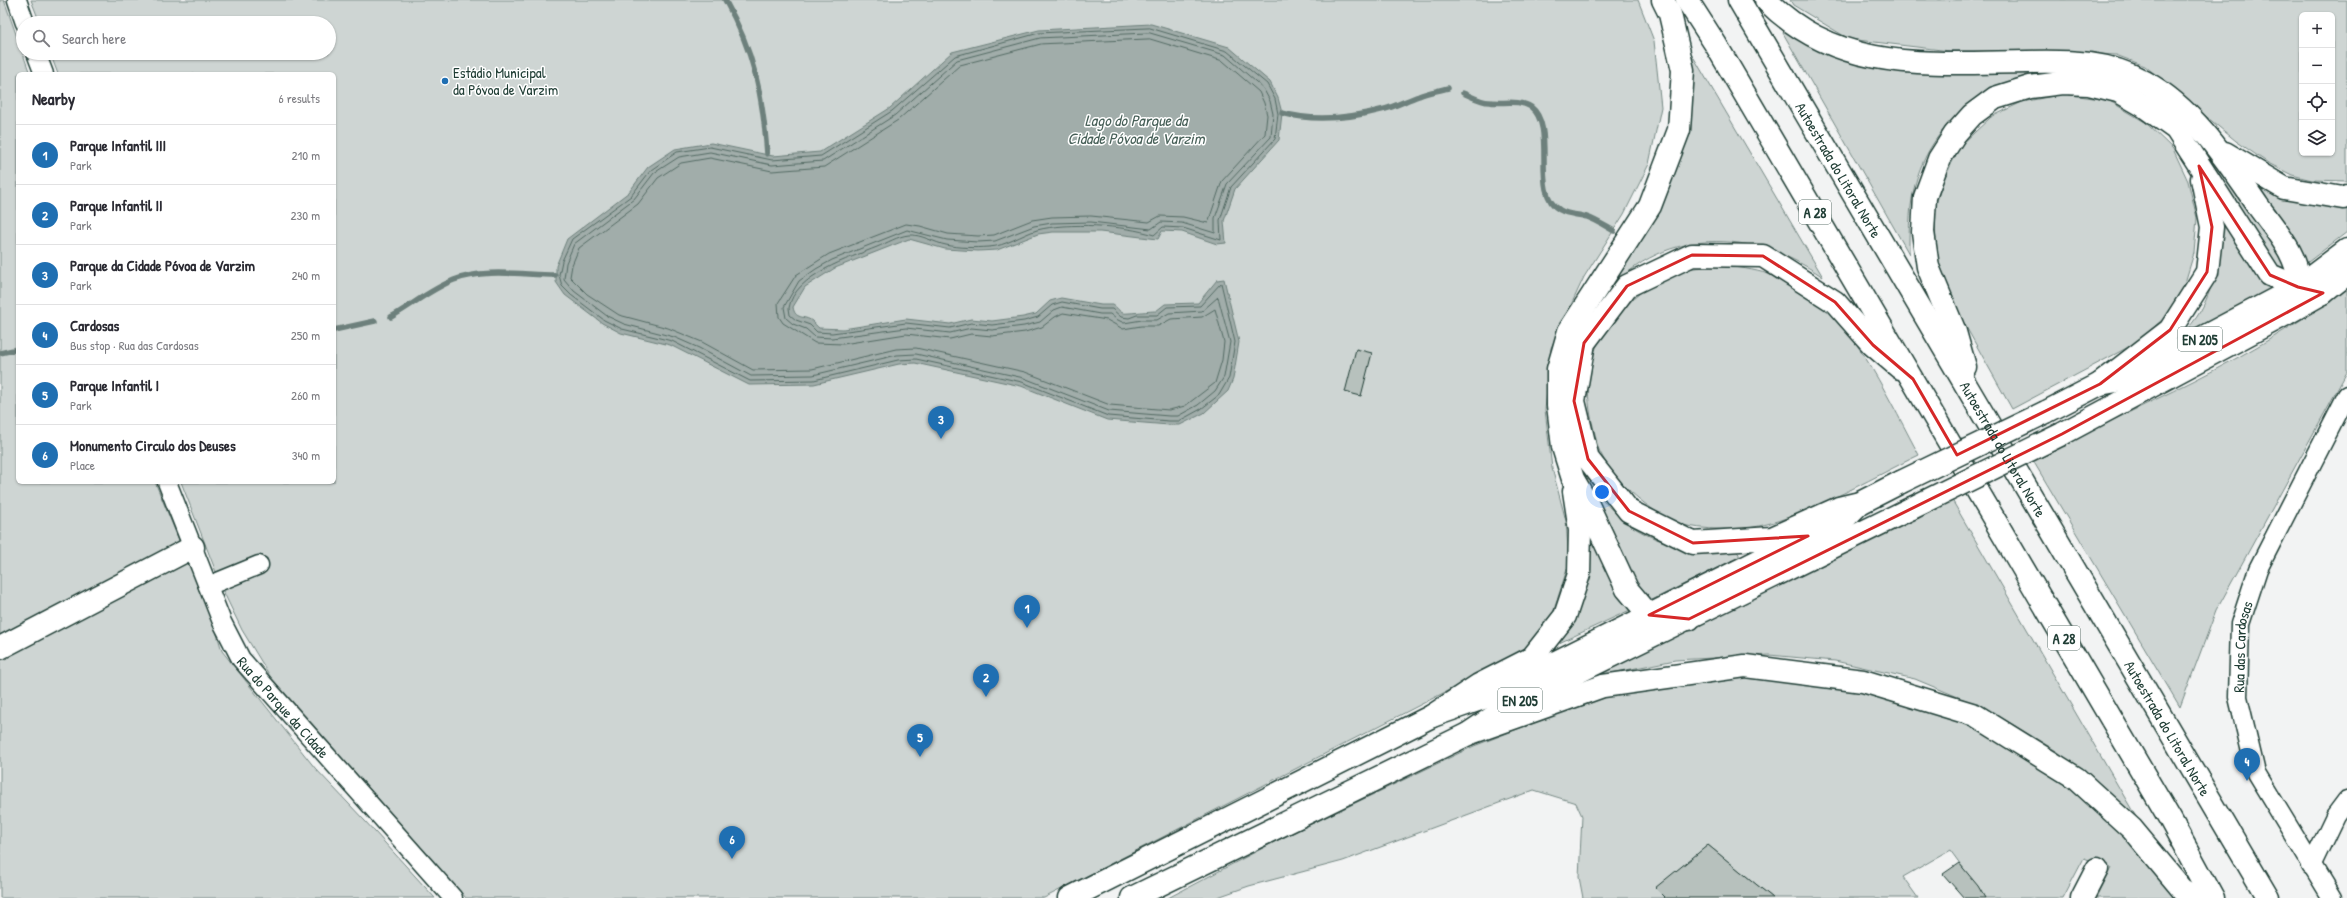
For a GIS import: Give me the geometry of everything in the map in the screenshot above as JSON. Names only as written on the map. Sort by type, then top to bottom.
[{"type":"main road","points":[[1432,716],[1479,684],[1532,658],[1565,616],[1579,574],[1580,530],[1573,479],[1563,447],[1558,405],[1558,369],[1569,331],[1650,206],[1679,130],[1683,70],[1670,14],[1663,0]]},
{"type":"main road","name":"A 28","points":[[1687,0],[1716,45],[1913,379],[2170,819],[2213,898]]},
{"type":"main road","name":"Autoestrada do Litoral Norte","points":[[1739,0],[1972,393],[2268,898]]},
{"type":"main road","points":[[1766,0],[1805,32],[1848,51],[1885,60],[1920,62],[2051,61],[2089,63],[2118,69],[2145,82],[2174,102],[2218,148],[2294,258],[2298,287],[2286,314]]},
{"type":"main road","points":[[1972,393],[1955,332],[1928,267],[1923,232],[1925,197],[1939,158],[1955,134],[1972,115],[1995,98],[2030,87],[2062,83],[2089,84],[2118,91],[2144,106],[2176,129],[2270,275],[2298,287],[2323,293]]},
{"type":"main road","points":[[2218,148],[2284,188],[2343,198],[2347,196]]},
{"type":"main road","points":[[2100,384],[2170,330],[2207,272],[2212,227],[2199,166]]},
{"type":"main road","name":"EN 205","points":[[1070,898],[1432,716],[1486,696],[1650,615],[1846,517],[1860,503],[2100,384],[2122,380],[2298,287],[2347,250]]},
{"type":"main road","points":[[1860,503],[1839,508],[1772,538],[1693,543],[1629,512],[1588,459],[1574,401],[1584,343],[1627,286],[1684,258],[1692,255],[1763,256],[1835,302],[1873,345],[1913,379]]},
{"type":"main road","name":"EN 205","points":[[1132,898],[1468,734],[1513,704],[1689,619],[2062,434],[2286,314],[2323,293],[2347,274]]},
{"type":"main road","points":[[1573,479],[1587,502],[1627,589],[1650,615],[1689,619]]},
{"type":"main road","points":[[0,648],[193,547]]},
{"type":"main road","points":[[1468,734],[1603,686],[1745,666],[1863,682],[1975,715],[2076,778],[2132,829],[2182,889],[2196,898]]},
{"type":"main road","points":[[2082,898],[2096,869]]},
{"type":"street","points":[[17,0],[23,16]]},
{"type":"street","points":[[39,60],[43,72]]},
{"type":"street","name":"Rua das Cardosas","points":[[2332,898],[2310,866],[2256,773],[2238,697],[2240,624],[2258,569],[2347,395]]},
{"type":"street","name":"Rua do Parque da Cidade","points":[[168,484],[222,622],[242,659],[453,898]]},
{"type":"street","points":[[208,586],[259,565]]},
{"type":"street","points":[[2310,866],[2335,816],[2347,800]]},
{"type":"highlighted area","points":[[2199,166],[2270,275],[2298,287],[2323,293],[2062,434],[1689,619],[1649,615],[1808,536],[1693,543],[1629,511],[1588,459],[1574,401],[1584,343],[1627,286],[1692,255],[1763,256],[1835,302],[1873,345],[1913,379],[1957,455],[2100,384],[2170,330],[2207,272],[2212,227]]},
{"type":"shaded area","points":[[0,0],[4,0],[16,34],[16,60],[25,60],[29,72],[16,72],[16,484],[156,484],[181,545],[0,638]]},
{"type":"shaded area","points":[[31,0],[1638,0],[1654,41],[1661,107],[1649,164],[1624,214],[1584,277],[1551,348],[1545,410],[1552,468],[1566,521],[1569,563],[1553,613],[1527,650],[1044,898],[466,898],[270,676],[242,630],[225,595],[182,484],[336,484],[336,72],[57,72],[53,60],[336,60],[336,16],[37,16]]},
{"type":"shaded area","points":[[1790,0],[2347,0],[2347,181],[2312,180],[2292,175],[2268,163],[2236,141],[2145,66],[2116,55],[2046,51],[1950,51],[1849,39],[1793,5]]},
{"type":"shaded area","points":[[1785,30],[1827,53],[2072,69],[2192,129],[2256,216],[2284,263],[2283,269],[2277,267],[2206,159],[2071,72],[2047,73],[2008,82],[1978,98],[1952,120],[1931,147],[1923,162],[1914,187],[1909,225],[1909,254],[1783,33]]},
{"type":"shaded area","points":[[1690,58],[1694,58],[1823,277],[1794,260],[1763,248],[1732,242],[1701,242],[1671,249],[1643,262],[1617,282],[1595,309],[1582,329],[1572,351],[1568,367],[1566,402],[1569,425],[1575,447],[1591,482],[1605,502],[1622,519],[1641,532],[1662,541],[1685,547],[1736,551],[1739,554],[1739,557],[1652,600],[1635,588],[1627,578],[1584,479],[1566,423],[1563,403],[1563,384],[1569,354],[1585,317],[1609,279],[1659,209],[1674,175],[1684,143],[1689,120]]},
{"type":"shaded area","points":[[2064,94],[2108,100],[2145,122],[2173,149],[2188,181],[2197,218],[2194,253],[2184,286],[2163,319],[2136,343],[2012,409],[1946,291],[1936,257],[1935,207],[1944,179],[1960,146],[1991,117],[2022,102]]},
{"type":"shaded area","points":[[2263,189],[2294,200],[2347,204],[2347,232],[2308,262],[2304,259],[2275,208],[2261,192]]},
{"type":"shaded area","points":[[2221,221],[2224,221],[2271,289],[2182,338],[2181,335],[2201,311],[2212,282],[2216,267]]},
{"type":"shaded area","points":[[1722,266],[1757,271],[1790,282],[1811,294],[1827,307],[1842,325],[1872,368],[1919,455],[1835,498],[1812,508],[1768,524],[1748,528],[1709,529],[1680,524],[1661,515],[1631,492],[1613,473],[1606,463],[1597,443],[1590,409],[1588,384],[1592,359],[1596,347],[1602,336],[1626,306],[1654,283],[1678,271],[1691,268]]},
{"type":"shaded area","points":[[2347,287],[2347,372],[2216,611],[2180,707],[2032,459],[2153,401],[2234,359],[2274,337]]},
{"type":"shaded area","points":[[1952,500],[2139,822],[2058,752],[1989,710],[1915,679],[1835,661],[1769,655],[1675,660],[1592,677]]},
{"type":"shaded area","points":[[1591,541],[1595,544],[1630,610],[1559,643],[1574,618],[1583,597],[1587,574],[1589,545]]},
{"type":"shaded area","points":[[186,559],[209,607],[222,651],[315,768],[435,898],[0,898],[0,658]]},
{"type":"shaded area","points":[[1757,676],[1884,695],[1945,714],[1995,740],[2047,769],[2128,838],[2175,898],[2096,898],[2111,868],[2084,858],[2063,898],[1985,898],[1950,850],[1903,877],[1918,898],[1773,898],[1708,845],[1656,888],[1665,898],[1583,898],[1579,877],[1582,816],[1576,803],[1534,790],[1343,861],[1249,886],[1215,898],[1168,898],[1278,840],[1474,746],[1595,699],[1680,683]]},
{"type":"water","name":"Lago do Parque da Cidade Póvoa de Varzim","points":[[1151,24],[1229,47],[1270,82],[1278,98],[1282,113],[1279,140],[1235,189],[1224,221],[1226,243],[1217,244],[1182,232],[1162,231],[1158,239],[1100,232],[1053,232],[1038,234],[997,250],[978,251],[945,249],[909,239],[835,268],[805,287],[793,307],[798,316],[809,319],[819,328],[843,329],[906,319],[950,324],[971,319],[992,321],[1023,317],[1036,314],[1050,301],[1061,298],[1101,305],[1113,305],[1122,312],[1128,313],[1156,311],[1165,304],[1198,303],[1217,280],[1224,279],[1239,342],[1233,379],[1228,391],[1204,413],[1180,425],[1107,420],[1021,386],[915,363],[899,364],[814,384],[749,385],[670,345],[621,333],[602,323],[565,295],[556,282],[556,266],[567,239],[629,192],[648,167],[675,149],[711,143],[773,156],[820,152],[890,108],[952,52],[1039,30]]},
{"type":"building","points":[[1356,349],[1372,353],[1361,396],[1345,392]]},
{"type":"building","points":[[1708,845],[1773,898],[1665,898],[1655,888]]},
{"type":"building","points":[[1959,863],[1978,886],[1985,898],[1964,898],[1943,874]]},
{"type":"waterway","points":[[725,0],[743,37],[755,74],[760,93],[767,154]]},
{"type":"waterway","points":[[1282,113],[1295,116],[1320,118],[1346,117],[1385,109],[1422,95],[1448,88]]},
{"type":"waterway","points":[[1463,93],[1486,102],[1516,102],[1531,107],[1539,117],[1543,130],[1544,176],[1546,190],[1551,202],[1563,212],[1590,218],[1614,231]]},
{"type":"waterway","points":[[391,317],[429,292],[466,276],[491,273],[555,275]]},
{"type":"waterway","points":[[336,330],[375,321]]},
{"type":"waterway","points":[[0,353],[16,349]]},
{"type":"place","name":"Estádio Municipal da Póvoa de Varzim","points":[[445,81]]},
{"type":"place","name":"Parque da Cidade Póvoa de Varzim","points":[[941,439]]},
{"type":"place","name":"Parque Infantil III","points":[[1027,628]]},
{"type":"place","name":"Parque Infantil II","points":[[986,697]]},
{"type":"place","name":"Parque Infantil I","points":[[920,757]]},
{"type":"place","name":"Cardosas","points":[[2247,781]]},
{"type":"place","name":"Monumento Circulo dos Deuses","points":[[732,859]]}]
